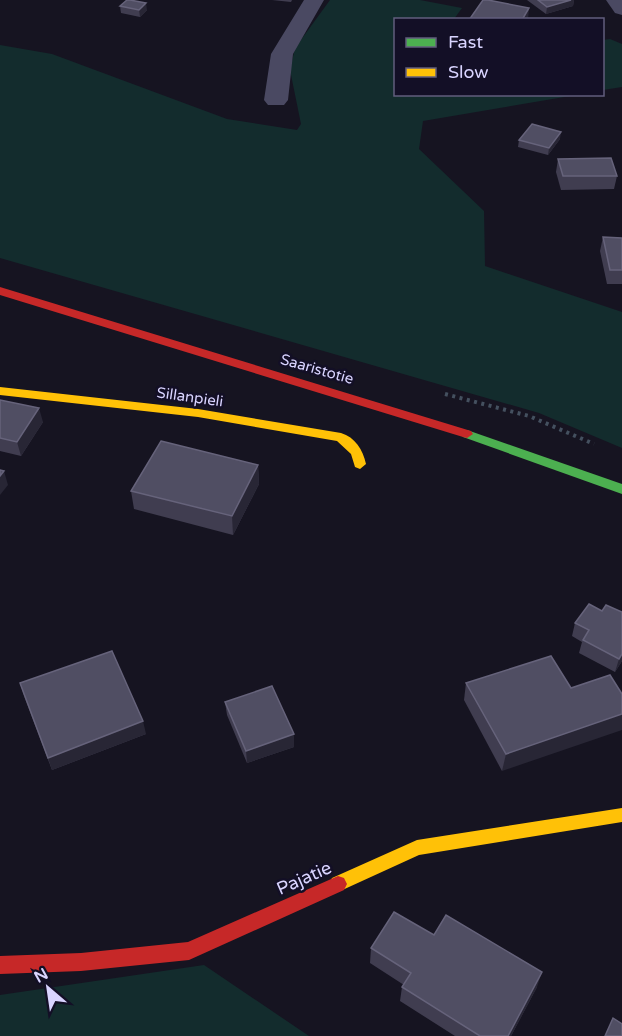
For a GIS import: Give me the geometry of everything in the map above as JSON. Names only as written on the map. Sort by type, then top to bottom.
[{"type":"street","points":[[276,100],[282,54],[314,0]]},
{"type":"street","points":[[616,0],[622,9]]},
{"type":"street","name":"Saaristotie","points":[[0,291],[392,408],[540,458],[622,489]]},
{"type":"street","name":"Sillanpieli","points":[[0,391],[198,413],[341,437],[357,452],[360,464]]},
{"type":"street","name":"Pajatie","points":[[0,965],[81,962],[189,951],[417,848],[622,814]]},
{"type":"green space","points":[[330,0],[420,0],[462,8],[455,18],[394,18],[394,96],[570,96],[423,121],[419,149],[484,211],[485,266],[622,312],[622,448],[539,413],[0,258],[0,45],[52,54],[227,119],[297,130],[301,124],[290,70],[295,48]]},
{"type":"green space","points":[[610,39],[622,44],[622,87],[604,90],[604,40]]},
{"type":"green space","points":[[204,965],[309,1036],[0,1036],[0,995]]},
{"type":"building","points":[[127,0],[146,3],[139,10],[120,6]]},
{"type":"building","points":[[483,0],[529,8],[523,18],[470,18]]},
{"type":"building","points":[[538,0],[571,0],[547,7]]},
{"type":"building","points":[[532,124],[561,132],[549,148],[519,140]]},
{"type":"building","points":[[611,158],[617,176],[563,176],[558,159]]},
{"type":"building","points":[[603,237],[622,238],[622,270],[610,270]]},
{"type":"building","points":[[0,400],[39,408],[17,442],[0,438]]},
{"type":"building","points":[[161,441],[258,465],[232,516],[131,491]]},
{"type":"building","points":[[589,604],[602,611],[606,605],[622,612],[622,654],[619,659],[583,640],[589,630],[575,623]]},
{"type":"building","points":[[112,651],[143,721],[48,758],[20,683]]},
{"type":"building","points":[[551,656],[571,688],[610,675],[622,694],[622,714],[506,754],[466,683]]},
{"type":"building","points":[[272,686],[294,734],[246,751],[225,702]]},
{"type":"building","points":[[394,912],[434,935],[446,915],[542,972],[508,1036],[480,1036],[402,987],[411,973],[371,948]]},
{"type":"building","points":[[613,1018],[622,1024],[622,1036],[605,1036]]},
{"type":"traffic: fast","points":[[467,434],[622,489]]},
{"type":"traffic: slow","points":[[0,391],[198,413],[341,437],[357,452],[360,464]]},
{"type":"traffic: slow","points":[[338,884],[417,848],[622,815]]},
{"type":"traffic: jam","points":[[0,291],[467,434]]},
{"type":"traffic: jam","points":[[0,965],[81,962],[189,951],[338,884]]}]
